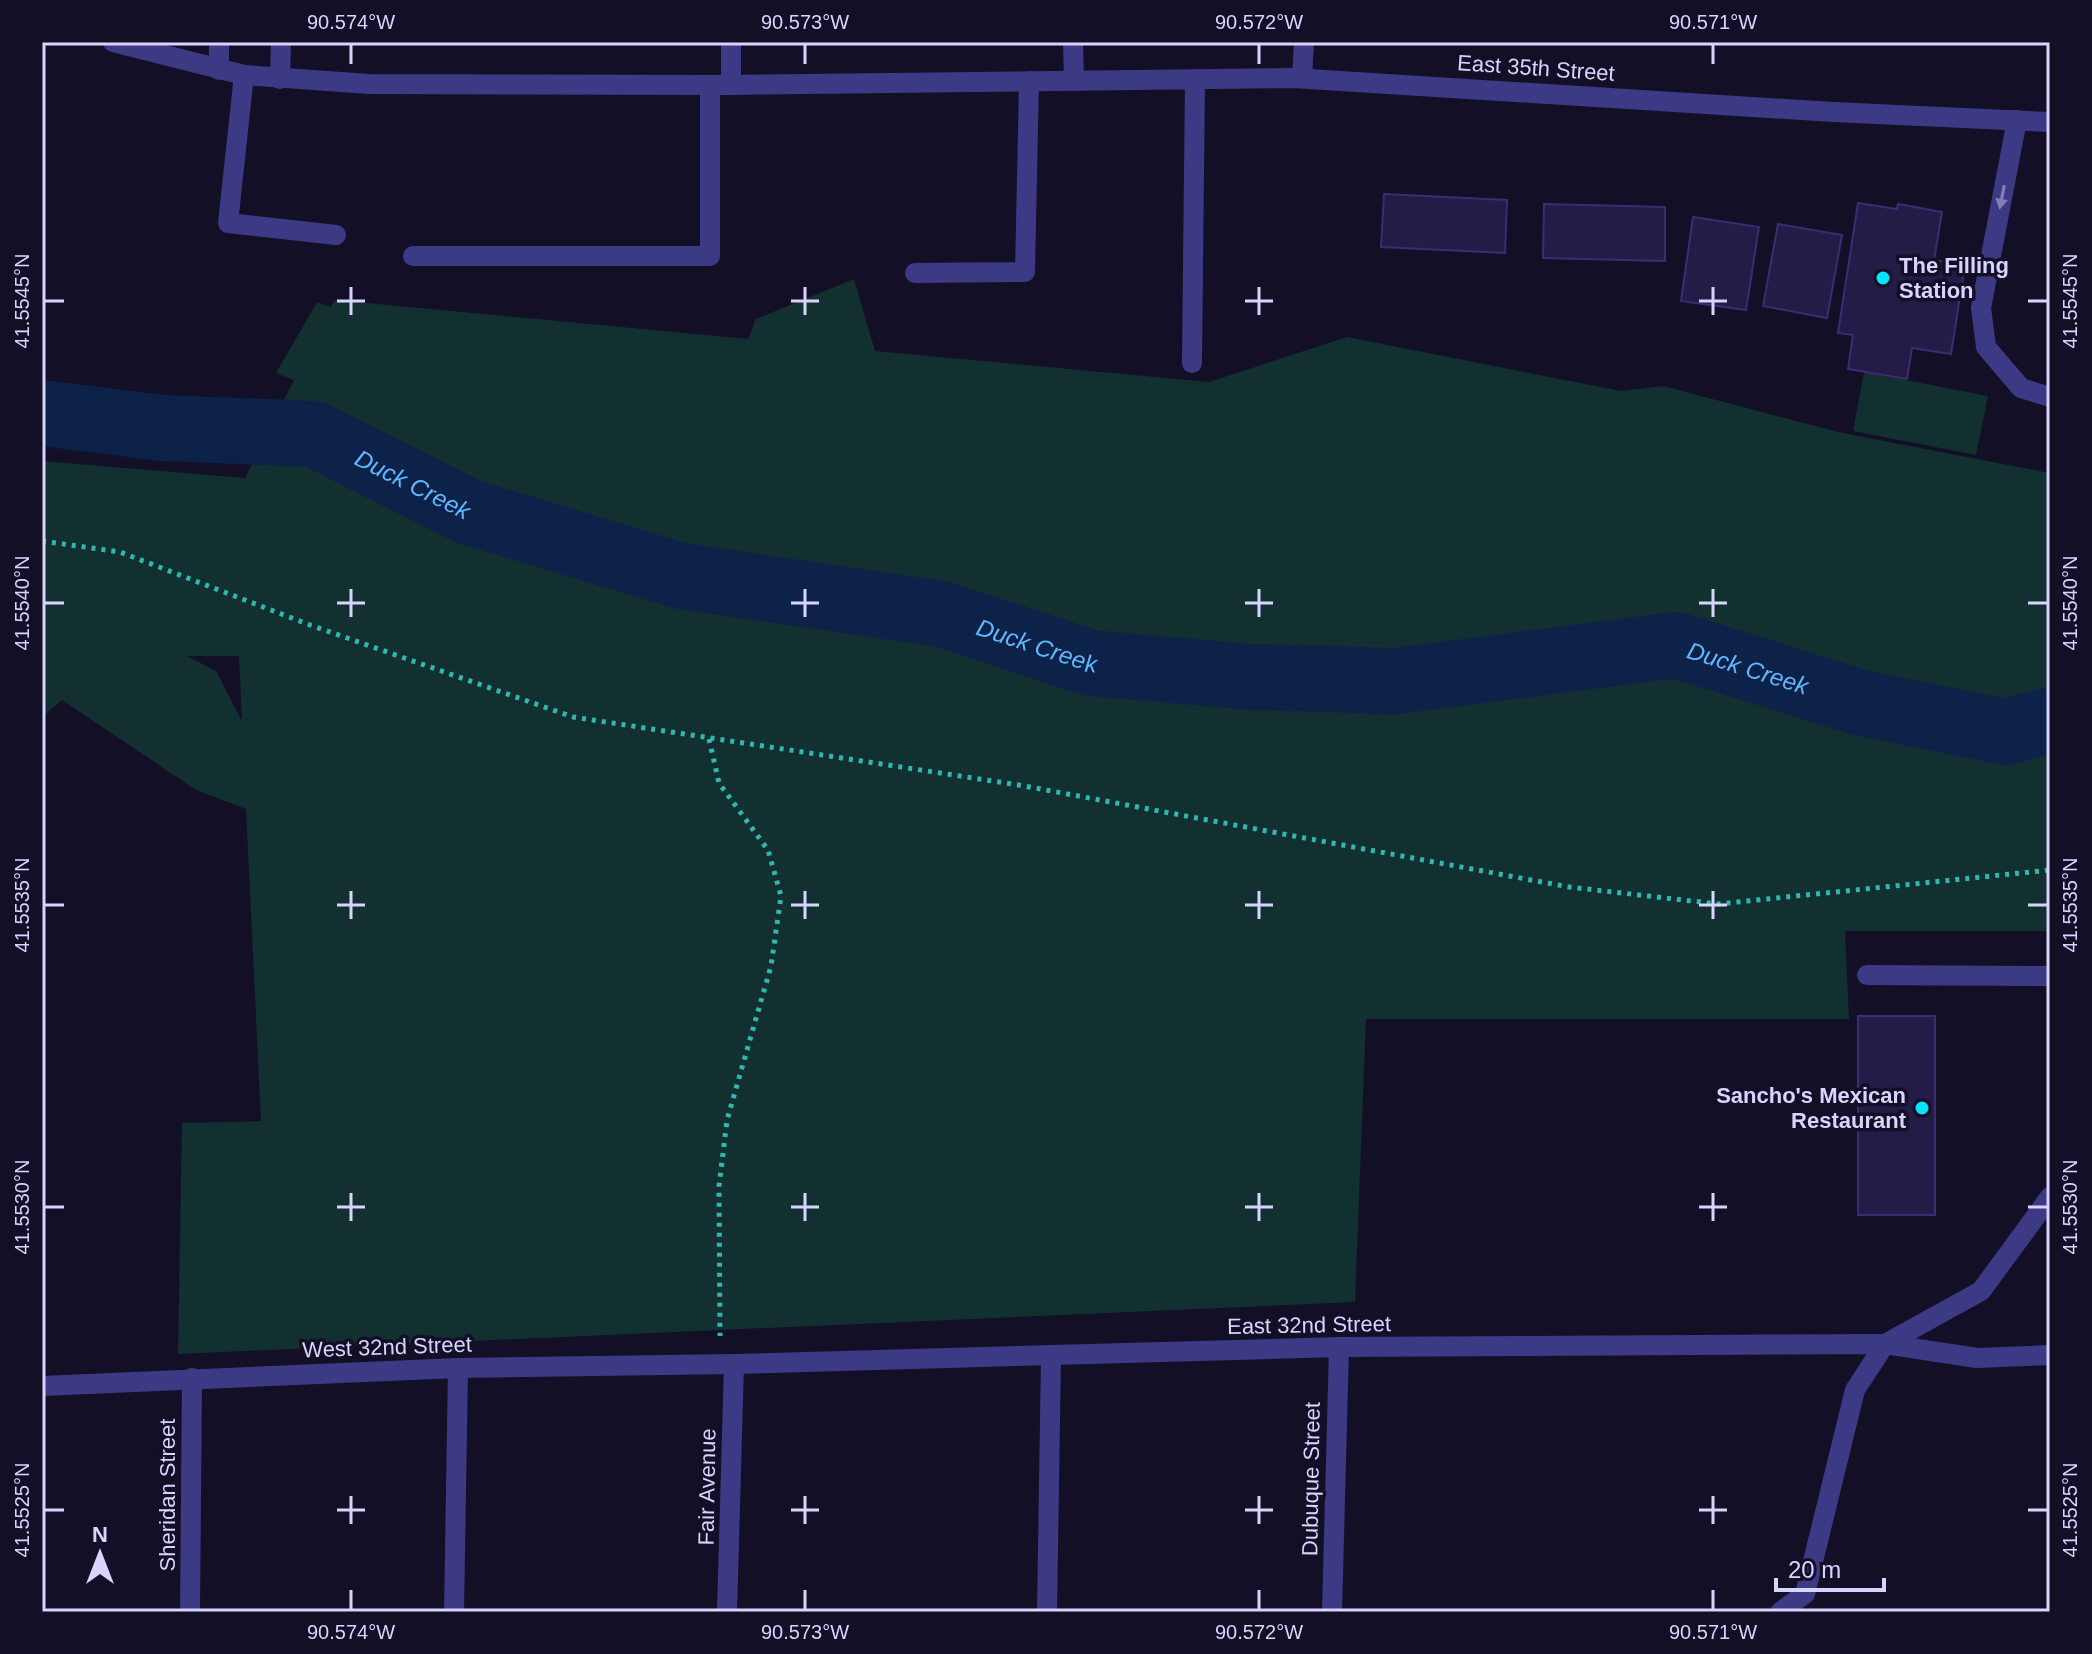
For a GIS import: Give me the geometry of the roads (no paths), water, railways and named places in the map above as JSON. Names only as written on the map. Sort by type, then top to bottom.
[{"type":"street","name":"East 35th Street","points":[[113,42],[244,75],[369,84],[720,85],[1302,78],[2050,122]]},
{"type":"street","points":[[219,42],[219,70]]},
{"type":"street","points":[[280,79],[281,42]]},
{"type":"street","points":[[413,256],[710,256],[720,85],[731,42]]},
{"type":"street","points":[[1073,42],[1074,81]]},
{"type":"street","points":[[1302,78],[1304,42]]},
{"type":"street","points":[[244,75],[228,223],[336,235]]},
{"type":"street","points":[[1192,363],[1195,79]]},
{"type":"street","points":[[915,273],[1025,272],[1029,81]]},
{"type":"street","points":[[2017,120],[1981,308],[1986,347],[2021,388],[2050,397]]},
{"type":"street","points":[[1867,975],[2050,976]]},
{"type":"street","points":[[1780,1612],[1805,1594],[1855,1390],[1885,1344],[1981,1291],[2050,1197]]},
{"type":"street","name":"East 32nd Street","points":[[727,1364],[1339,1347],[1885,1344],[1977,1358],[2050,1355]]},
{"type":"street","name":"Dubuque Street","points":[[1332,1612],[1339,1347]]},
{"type":"street","points":[[1047,1612],[1051,1356]]},
{"type":"street","name":"West 32nd Street","points":[[42,1386],[458,1368],[727,1364]]},
{"type":"street","name":"Fair Avenue","points":[[727,1364],[727,1612]]},
{"type":"street","points":[[454,1612],[458,1368]]},
{"type":"street","name":"Sheridan Street","points":[[190,1612],[192,1378]]},
{"type":"waterway","name":"Duck Creek","points":[[42,413],[162,428],[314,434],[469,512],[681,576],[942,614],[1091,663],[1250,677],[1395,681],[1676,645],[1861,703],[2006,732],[2050,720]]},
{"type":"place","name":"The Filling Station","points":[[1883,278]]},
{"type":"place","name":"Sancho's Mexican Restaurant","points":[[1922,1108]]}]
